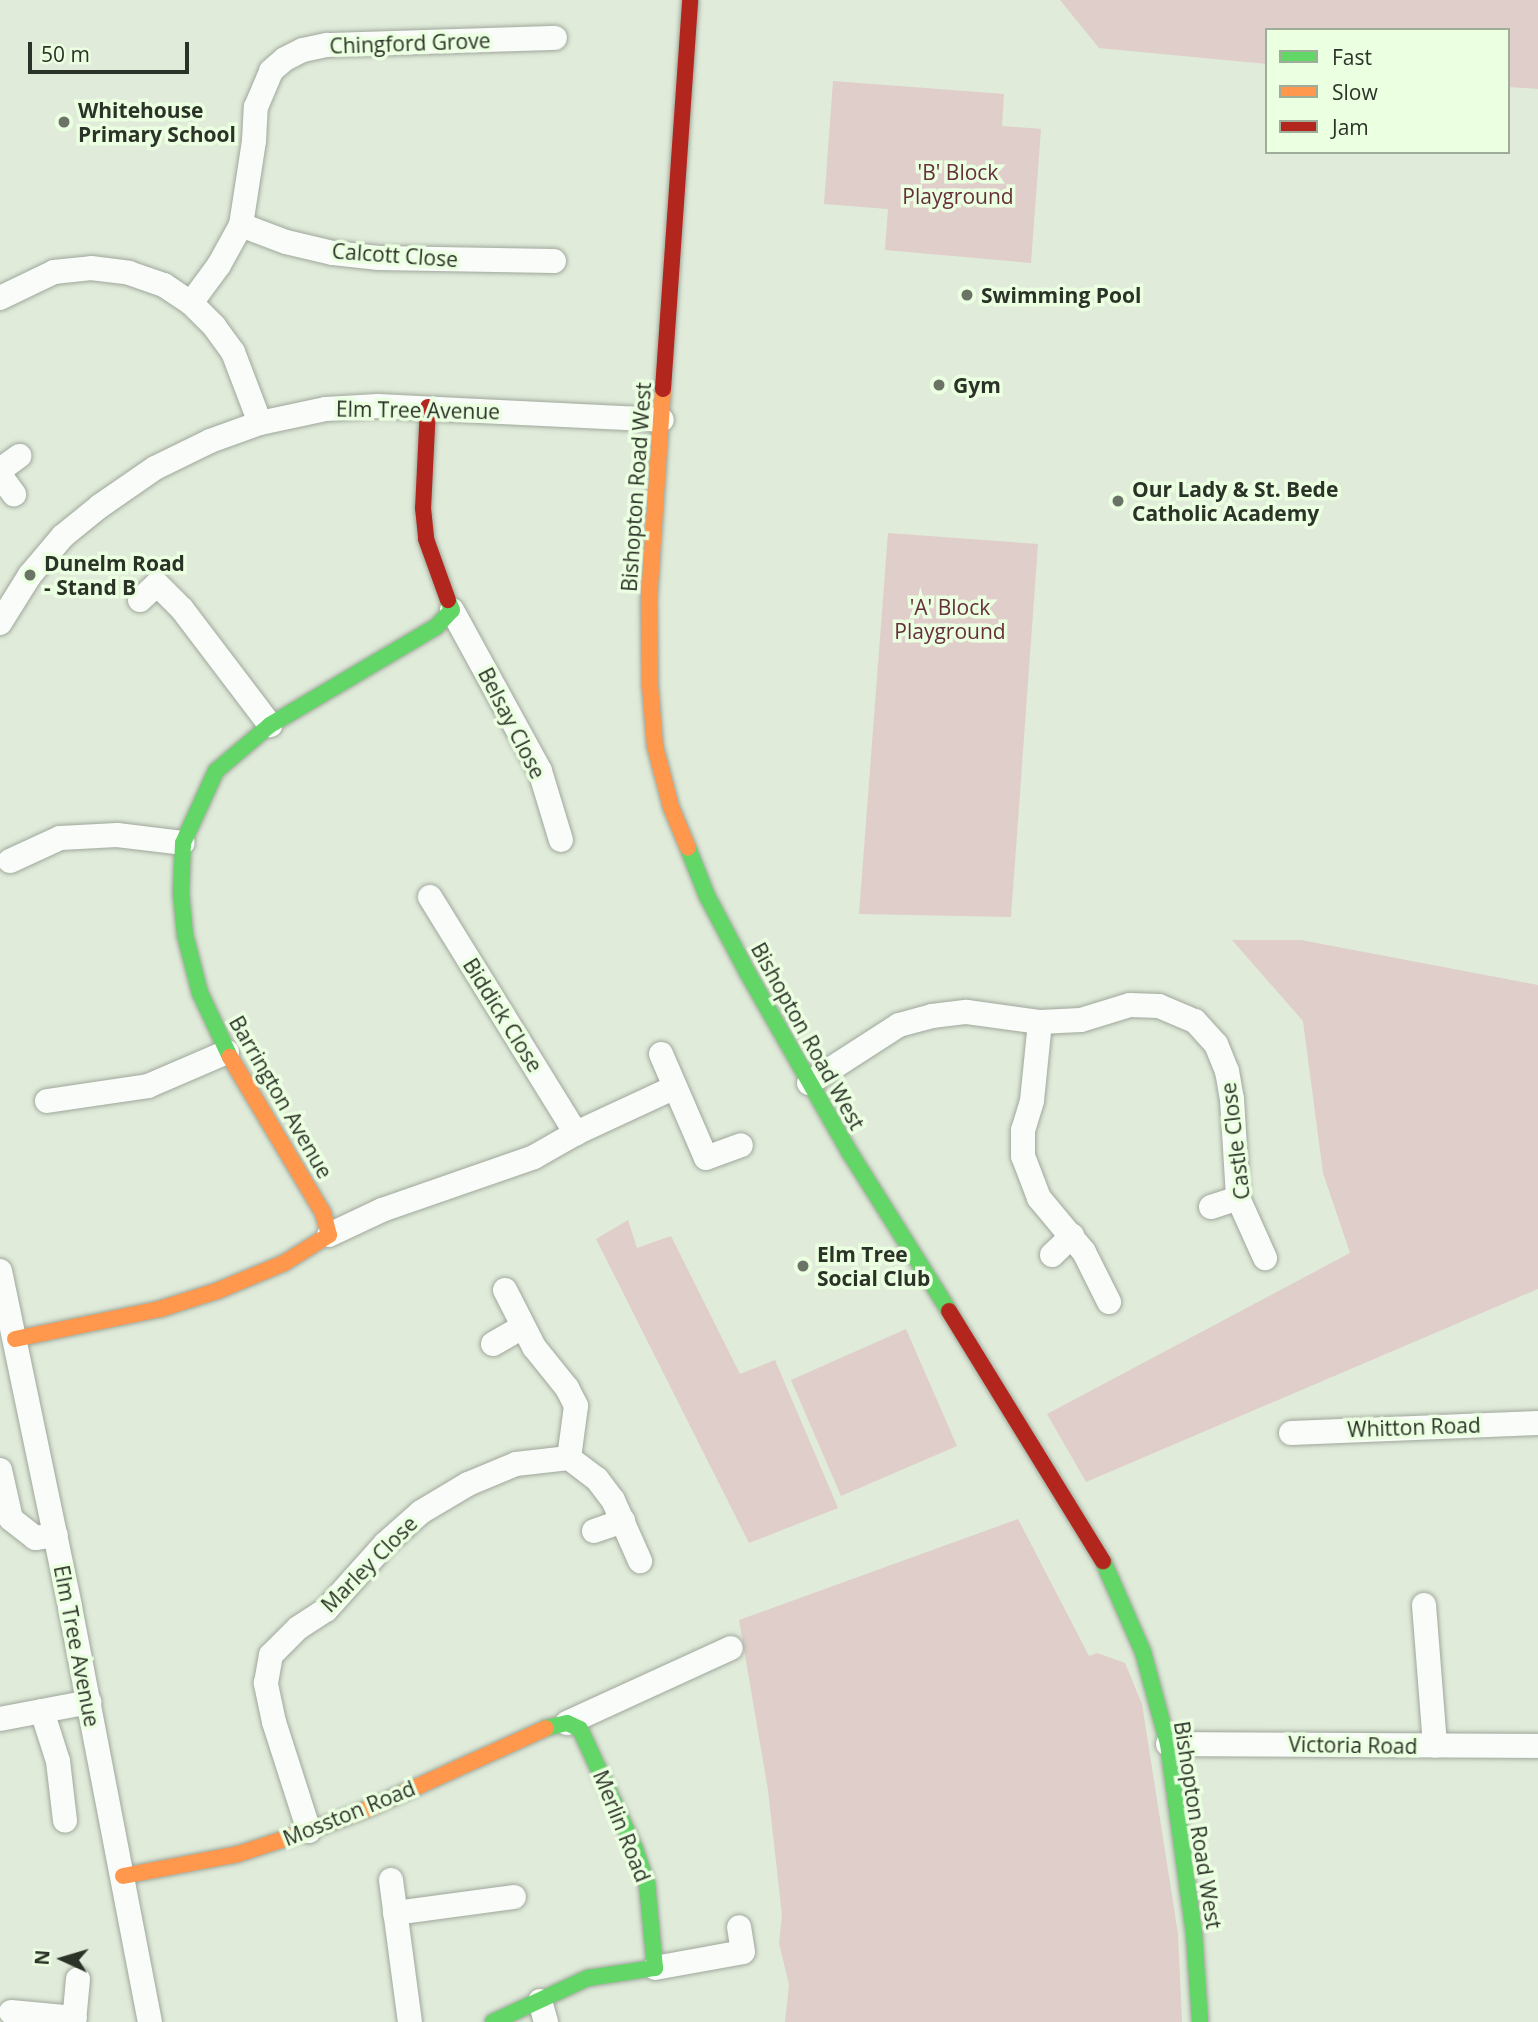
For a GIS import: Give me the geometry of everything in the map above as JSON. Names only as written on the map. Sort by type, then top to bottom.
[{"type":"street","name":"Bishopton Road West","points":[[690,0],[649,601],[650,685],[655,746],[671,807],[707,896],[809,1083],[1097,1546],[1143,1652],[1168,1744],[1192,1921],[1200,2022]]},
{"type":"street","name":"Chingford Grove","points":[[191,303],[219,265],[240,225],[254,141],[256,107],[271,71],[285,59],[303,50],[327,46],[555,38]]},
{"type":"street","name":"Calcott Close","points":[[240,225],[286,242],[333,253],[379,258],[554,261]]},
{"type":"street","points":[[0,298],[54,272],[92,268],[129,272],[164,285],[191,303],[214,326],[233,352],[260,423]]},
{"type":"street","name":"Elm Tree Avenue","points":[[0,623],[30,575],[63,536],[100,506],[155,468],[210,441],[260,423],[326,409],[377,405],[662,420]]},
{"type":"street","points":[[428,407],[423,508],[426,539],[452,610]]},
{"type":"street","points":[[140,600],[157,584],[182,609],[270,725]]},
{"type":"street","name":"Barrington Avenue","points":[[329,1235],[323,1213],[227,1052],[200,993],[185,935],[181,892],[183,843],[216,771],[270,725],[436,626],[452,610]]},
{"type":"street","name":"Belsay Close","points":[[452,610],[540,771],[561,840]]},
{"type":"street","points":[[10,861],[60,838],[117,835],[183,843]]},
{"type":"street","name":"Biddick Close","points":[[430,897],[576,1133]]},
{"type":"street","name":"Castle Close","points":[[809,1083],[899,1025],[932,1016],[967,1012],[1040,1022],[1081,1020],[1130,1005],[1159,1006],[1195,1021],[1216,1044],[1227,1071],[1238,1198],[1265,1258]]},
{"type":"street","points":[[1040,1022],[1032,1101],[1023,1130],[1023,1156],[1039,1198],[1084,1252],[1109,1302]]},
{"type":"street","points":[[47,1101],[148,1086],[227,1052]]},
{"type":"street","points":[[662,1054],[706,1158],[741,1145]]},
{"type":"street","points":[[11,1351],[217,1291],[284,1263],[329,1235],[382,1210],[534,1157],[576,1133],[675,1087]]},
{"type":"street","points":[[1211,1207],[1238,1198]]},
{"type":"street","points":[[1052,1255],[1072,1236]]},
{"type":"street","name":"Elm Tree Avenue","points":[[0,1271],[11,1351],[55,1535],[150,2022]]},
{"type":"street","points":[[505,1290],[522,1328],[567,1388],[576,1406],[569,1458],[597,1479],[613,1500],[640,1561]]},
{"type":"street","points":[[493,1344],[522,1328]]},
{"type":"street","name":"Whitton Road","points":[[1291,1433],[1538,1423]]},
{"type":"street","name":"Marley Close","points":[[309,1831],[274,1722],[265,1683],[271,1656],[298,1628],[326,1610],[385,1544],[421,1512],[468,1484],[516,1464],[569,1458]]},
{"type":"street","points":[[0,1470],[10,1519],[35,1538],[55,1535]]},
{"type":"street","points":[[594,1531],[623,1521]]},
{"type":"street","points":[[1424,1605],[1434,1746]]},
{"type":"street","name":"Mosston Road","points":[[123,1876],[238,1854],[309,1831],[370,1808],[553,1725],[573,1726],[731,1648]]},
{"type":"street","points":[[0,1719],[89,1702]]},
{"type":"street","points":[[43,1711],[58,1761],[65,1821]]},
{"type":"street","name":"Merlin Road","points":[[573,1726],[635,1849],[647,1884],[654,1933],[655,1968]]},
{"type":"street","name":"Victoria Road","points":[[1168,1744],[1538,1746]]},
{"type":"street","points":[[391,1880],[410,2022]]},
{"type":"street","points":[[395,1913],[514,1897]]},
{"type":"street","points":[[493,2022],[543,2011],[588,1978],[743,1952],[739,1927]]},
{"type":"street","points":[[11,2012],[75,2020],[78,1979]]},
{"type":"green space","points":[[1060,0],[1538,0],[1538,89],[1510,87],[1510,28],[1265,28],[1265,64],[1099,48]]},
{"type":"green space","name":"'B' Block Playground","points":[[833,81],[1004,94],[1002,126],[1041,129],[1031,263],[885,250],[888,209],[824,204]]},
{"type":"green space","name":"'A' Block Playground","points":[[888,533],[1038,544],[1011,917],[859,914]]},
{"type":"green space","points":[[1232,940],[1301,940],[1538,985],[1538,1289],[1086,1482],[1047,1414],[1350,1253],[1323,1173],[1303,1021]]},
{"type":"green space","points":[[628,1220],[637,1248],[671,1236],[740,1374],[775,1360],[838,1508],[749,1543],[596,1239]]},
{"type":"green space","points":[[906,1329],[957,1446],[841,1496],[791,1380]]},
{"type":"green space","points":[[1018,1519],[1089,1656],[1097,1653],[1125,1663],[1142,1704],[1178,1934],[1182,2022],[785,2022],[789,1985],[779,1943],[782,1915],[768,1790],[739,1620]]},
{"type":"traffic: fast","points":[[230,1057],[200,993],[185,935],[181,893],[183,843],[216,771],[270,725],[436,627],[452,610],[448,600]]},
{"type":"traffic: fast","points":[[688,848],[707,896],[747,972],[850,1153],[949,1311]]},
{"type":"traffic: fast","points":[[1103,1561],[1143,1652],[1168,1744],[1194,1933],[1200,2022]]},
{"type":"traffic: fast","points":[[493,2022],[588,1978],[655,1968],[647,1884],[635,1849],[580,1729],[567,1723],[546,1728]]},
{"type":"traffic: slow","points":[[663,389],[649,601],[650,685],[655,746],[671,807],[688,848]]},
{"type":"traffic: slow","points":[[15,1339],[160,1309],[217,1291],[284,1263],[329,1235],[323,1213],[230,1057]]},
{"type":"traffic: slow","points":[[123,1876],[238,1854],[309,1831],[370,1808],[546,1728]]},
{"type":"traffic: jam","points":[[663,389],[690,0]]},
{"type":"traffic: jam","points":[[428,407],[423,508],[426,539],[448,600]]},
{"type":"traffic: jam","points":[[949,1311],[1103,1561]]},
{"type":"place","name":"Whitehouse Primary School","points":[[64,122]]},
{"type":"place","name":"Swimming Pool","points":[[967,295]]},
{"type":"place","name":"Gym","points":[[939,385]]},
{"type":"place","name":"Our Lady & St. Bede Catholic Academy","points":[[1118,501]]},
{"type":"place","name":"Dunelm Road - Stand B","points":[[30,575]]},
{"type":"place","name":"Elm Tree Social Club","points":[[803,1266]]}]
